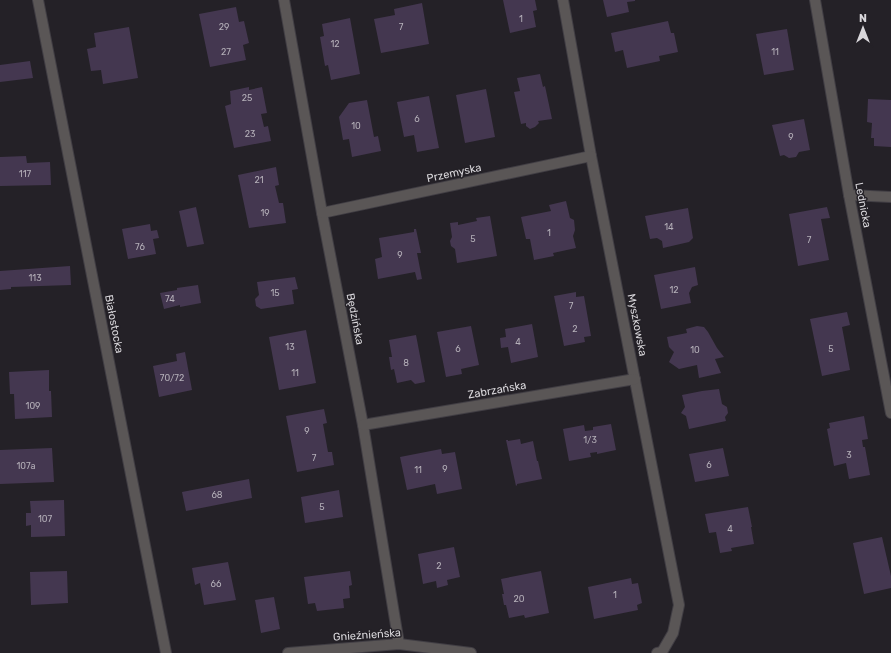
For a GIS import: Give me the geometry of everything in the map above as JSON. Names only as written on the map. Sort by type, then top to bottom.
[{"type":"street","name":"Białostocka","points":[[38,0],[166,653]]},
{"type":"street","name":"Będzińska","points":[[284,0],[322,213],[363,425],[398,644]]},
{"type":"street","name":"Myszkowska","points":[[563,0],[591,156],[679,605],[673,633],[660,652]]},
{"type":"street","name":"Lednicka","points":[[815,0],[849,195],[891,413]]},
{"type":"street","name":"Przemyska","points":[[322,213],[591,156]]},
{"type":"street","points":[[849,195],[891,197]]},
{"type":"street","name":"Zabrzańska","points":[[363,425],[635,379]]},
{"type":"street","name":"Gnieźnieńska","points":[[288,653],[398,644],[471,653]]},
{"type":"building","points":[[503,0],[535,0],[537,10],[533,11],[536,27],[510,33]]},
{"type":"building","points":[[603,0],[635,1],[627,2],[629,12],[607,17]]},
{"type":"building","points":[[422,3],[429,44],[381,53],[374,19],[395,15],[394,9]]},
{"type":"building","points":[[236,7],[239,22],[244,21],[249,43],[243,45],[246,60],[210,67],[199,14]]},
{"type":"building","points":[[350,18],[360,74],[331,80],[328,65],[325,66],[320,37],[324,36],[322,24]]},
{"type":"building","points":[[668,21],[671,33],[674,33],[678,52],[659,56],[660,61],[627,68],[623,50],[615,52],[611,33]]},
{"type":"building","points":[[129,27],[138,78],[103,84],[101,70],[91,71],[87,49],[96,47],[94,33]]},
{"type":"building","points":[[787,29],[794,70],[764,75],[756,34]]},
{"type":"building","points":[[30,61],[33,78],[0,82],[0,65]]},
{"type":"building","points":[[540,74],[543,87],[545,86],[552,119],[538,121],[539,123],[535,127],[530,129],[526,126],[526,123],[521,124],[514,92],[520,91],[517,78]]},
{"type":"building","points":[[249,87],[249,90],[262,87],[267,113],[261,114],[264,127],[268,126],[271,141],[234,148],[225,106],[231,104],[230,91]]},
{"type":"building","points":[[486,89],[495,137],[465,143],[456,95]]},
{"type":"building","points":[[429,96],[439,148],[417,152],[414,135],[404,137],[397,102]]},
{"type":"building","points":[[868,99],[891,100],[891,147],[874,146],[874,138],[871,138],[872,123],[867,122]]},
{"type":"building","points":[[367,100],[374,137],[378,136],[381,151],[352,157],[349,139],[343,140],[339,117],[349,103]]},
{"type":"building","points":[[804,119],[810,150],[799,152],[796,157],[789,158],[784,155],[780,156],[772,125]]},
{"type":"building","points":[[26,156],[27,163],[50,162],[51,185],[0,186],[0,157]]},
{"type":"building","points":[[276,167],[279,185],[275,186],[279,203],[283,203],[286,223],[249,228],[238,175]]},
{"type":"building","points":[[566,201],[570,218],[574,220],[575,230],[573,236],[576,248],[553,253],[554,256],[534,260],[530,239],[526,239],[521,217],[551,211],[549,205]]},
{"type":"building","points":[[196,207],[204,244],[187,247],[179,211]]},
{"type":"building","points":[[827,207],[830,218],[821,219],[829,260],[798,266],[789,214]]},
{"type":"building","points":[[688,208],[693,238],[689,242],[663,248],[662,241],[657,238],[650,239],[645,216]]},
{"type":"building","points":[[490,216],[497,256],[457,263],[455,249],[451,246],[450,241],[452,237],[450,223],[458,222],[458,225],[477,221],[476,218]]},
{"type":"building","points":[[150,224],[151,231],[157,230],[159,238],[153,239],[156,254],[128,259],[122,229]]},
{"type":"building","points":[[414,229],[416,229],[421,253],[417,253],[422,279],[417,280],[415,272],[378,279],[375,259],[382,257],[379,238],[414,232]]},
{"type":"building","points":[[70,266],[71,285],[11,287],[11,289],[0,290],[0,271]]},
{"type":"building","points":[[695,267],[698,285],[692,287],[689,293],[691,303],[661,309],[654,275]]},
{"type":"building","points":[[295,277],[298,289],[292,290],[294,304],[261,309],[256,306],[255,299],[259,295],[257,282]]},
{"type":"building","points":[[198,285],[201,303],[180,307],[180,305],[164,309],[160,293],[177,290],[177,288]]},
{"type":"building","points":[[576,292],[576,297],[584,296],[591,336],[584,337],[585,342],[564,346],[554,296]]},
{"type":"building","points":[[847,312],[850,325],[842,327],[850,370],[822,376],[810,319]]},
{"type":"building","points":[[532,324],[538,357],[511,363],[508,347],[501,348],[500,338],[506,337],[505,329]]},
{"type":"building","points":[[471,326],[479,365],[461,369],[462,374],[446,377],[437,332]]},
{"type":"building","points":[[697,326],[704,327],[724,357],[715,359],[721,373],[699,378],[697,365],[679,369],[669,362],[674,352],[669,347],[667,337],[687,333],[686,329]]},
{"type":"building","points":[[306,330],[316,383],[279,390],[269,337]]},
{"type":"building","points":[[416,335],[425,382],[415,384],[411,380],[397,383],[394,369],[391,370],[389,357],[392,357],[389,340]]},
{"type":"building","points":[[185,352],[192,390],[159,397],[153,366],[177,361],[176,354]]},
{"type":"building","points":[[49,370],[49,391],[51,391],[52,417],[15,419],[14,394],[10,394],[9,372]]},
{"type":"building","points":[[719,389],[722,404],[727,407],[728,413],[725,417],[726,421],[689,429],[686,416],[681,413],[685,407],[682,395]]},
{"type":"building","points":[[324,409],[327,423],[323,424],[328,452],[332,452],[334,465],[297,472],[286,416]]},
{"type":"building","points":[[864,416],[868,439],[862,440],[863,447],[865,447],[870,475],[849,479],[846,463],[834,466],[827,429],[830,428],[829,423]]},
{"type":"building","points":[[611,424],[616,450],[597,454],[597,452],[590,453],[591,457],[569,461],[563,429],[584,425],[585,431],[593,430],[593,427]]},
{"type":"building","points":[[520,439],[521,444],[533,441],[542,479],[517,484],[516,486],[506,440]]},
{"type":"building","points":[[52,448],[54,482],[0,484],[0,450]]},
{"type":"building","points":[[723,448],[729,476],[695,482],[689,454]]},
{"type":"building","points":[[441,449],[442,454],[455,452],[462,489],[437,494],[435,484],[407,490],[400,457]]},
{"type":"building","points":[[249,479],[252,498],[186,511],[182,492]]},
{"type":"building","points":[[339,490],[343,517],[305,523],[301,497]]},
{"type":"building","points":[[64,500],[65,536],[31,537],[31,525],[26,526],[26,513],[31,513],[30,501]]},
{"type":"building","points":[[748,507],[754,544],[731,548],[732,551],[720,553],[716,532],[709,533],[705,514]]},
{"type":"building","points":[[882,537],[891,576],[891,588],[864,594],[853,543]]},
{"type":"building","points":[[454,547],[460,577],[447,580],[448,585],[437,588],[436,581],[423,584],[418,554]]},
{"type":"building","points":[[228,562],[236,600],[204,605],[200,583],[195,585],[192,568]]},
{"type":"building","points":[[67,571],[68,603],[31,605],[30,572]]},
{"type":"building","points":[[350,571],[352,585],[349,586],[350,598],[343,599],[344,608],[317,611],[315,603],[308,604],[304,577]]},
{"type":"building","points":[[541,571],[549,613],[525,618],[524,615],[509,618],[506,605],[504,605],[502,594],[504,594],[501,579]]},
{"type":"building","points":[[631,578],[632,584],[638,583],[642,603],[637,605],[638,610],[594,619],[588,587]]},
{"type":"building","points":[[274,597],[280,629],[261,633],[255,600]]}]
